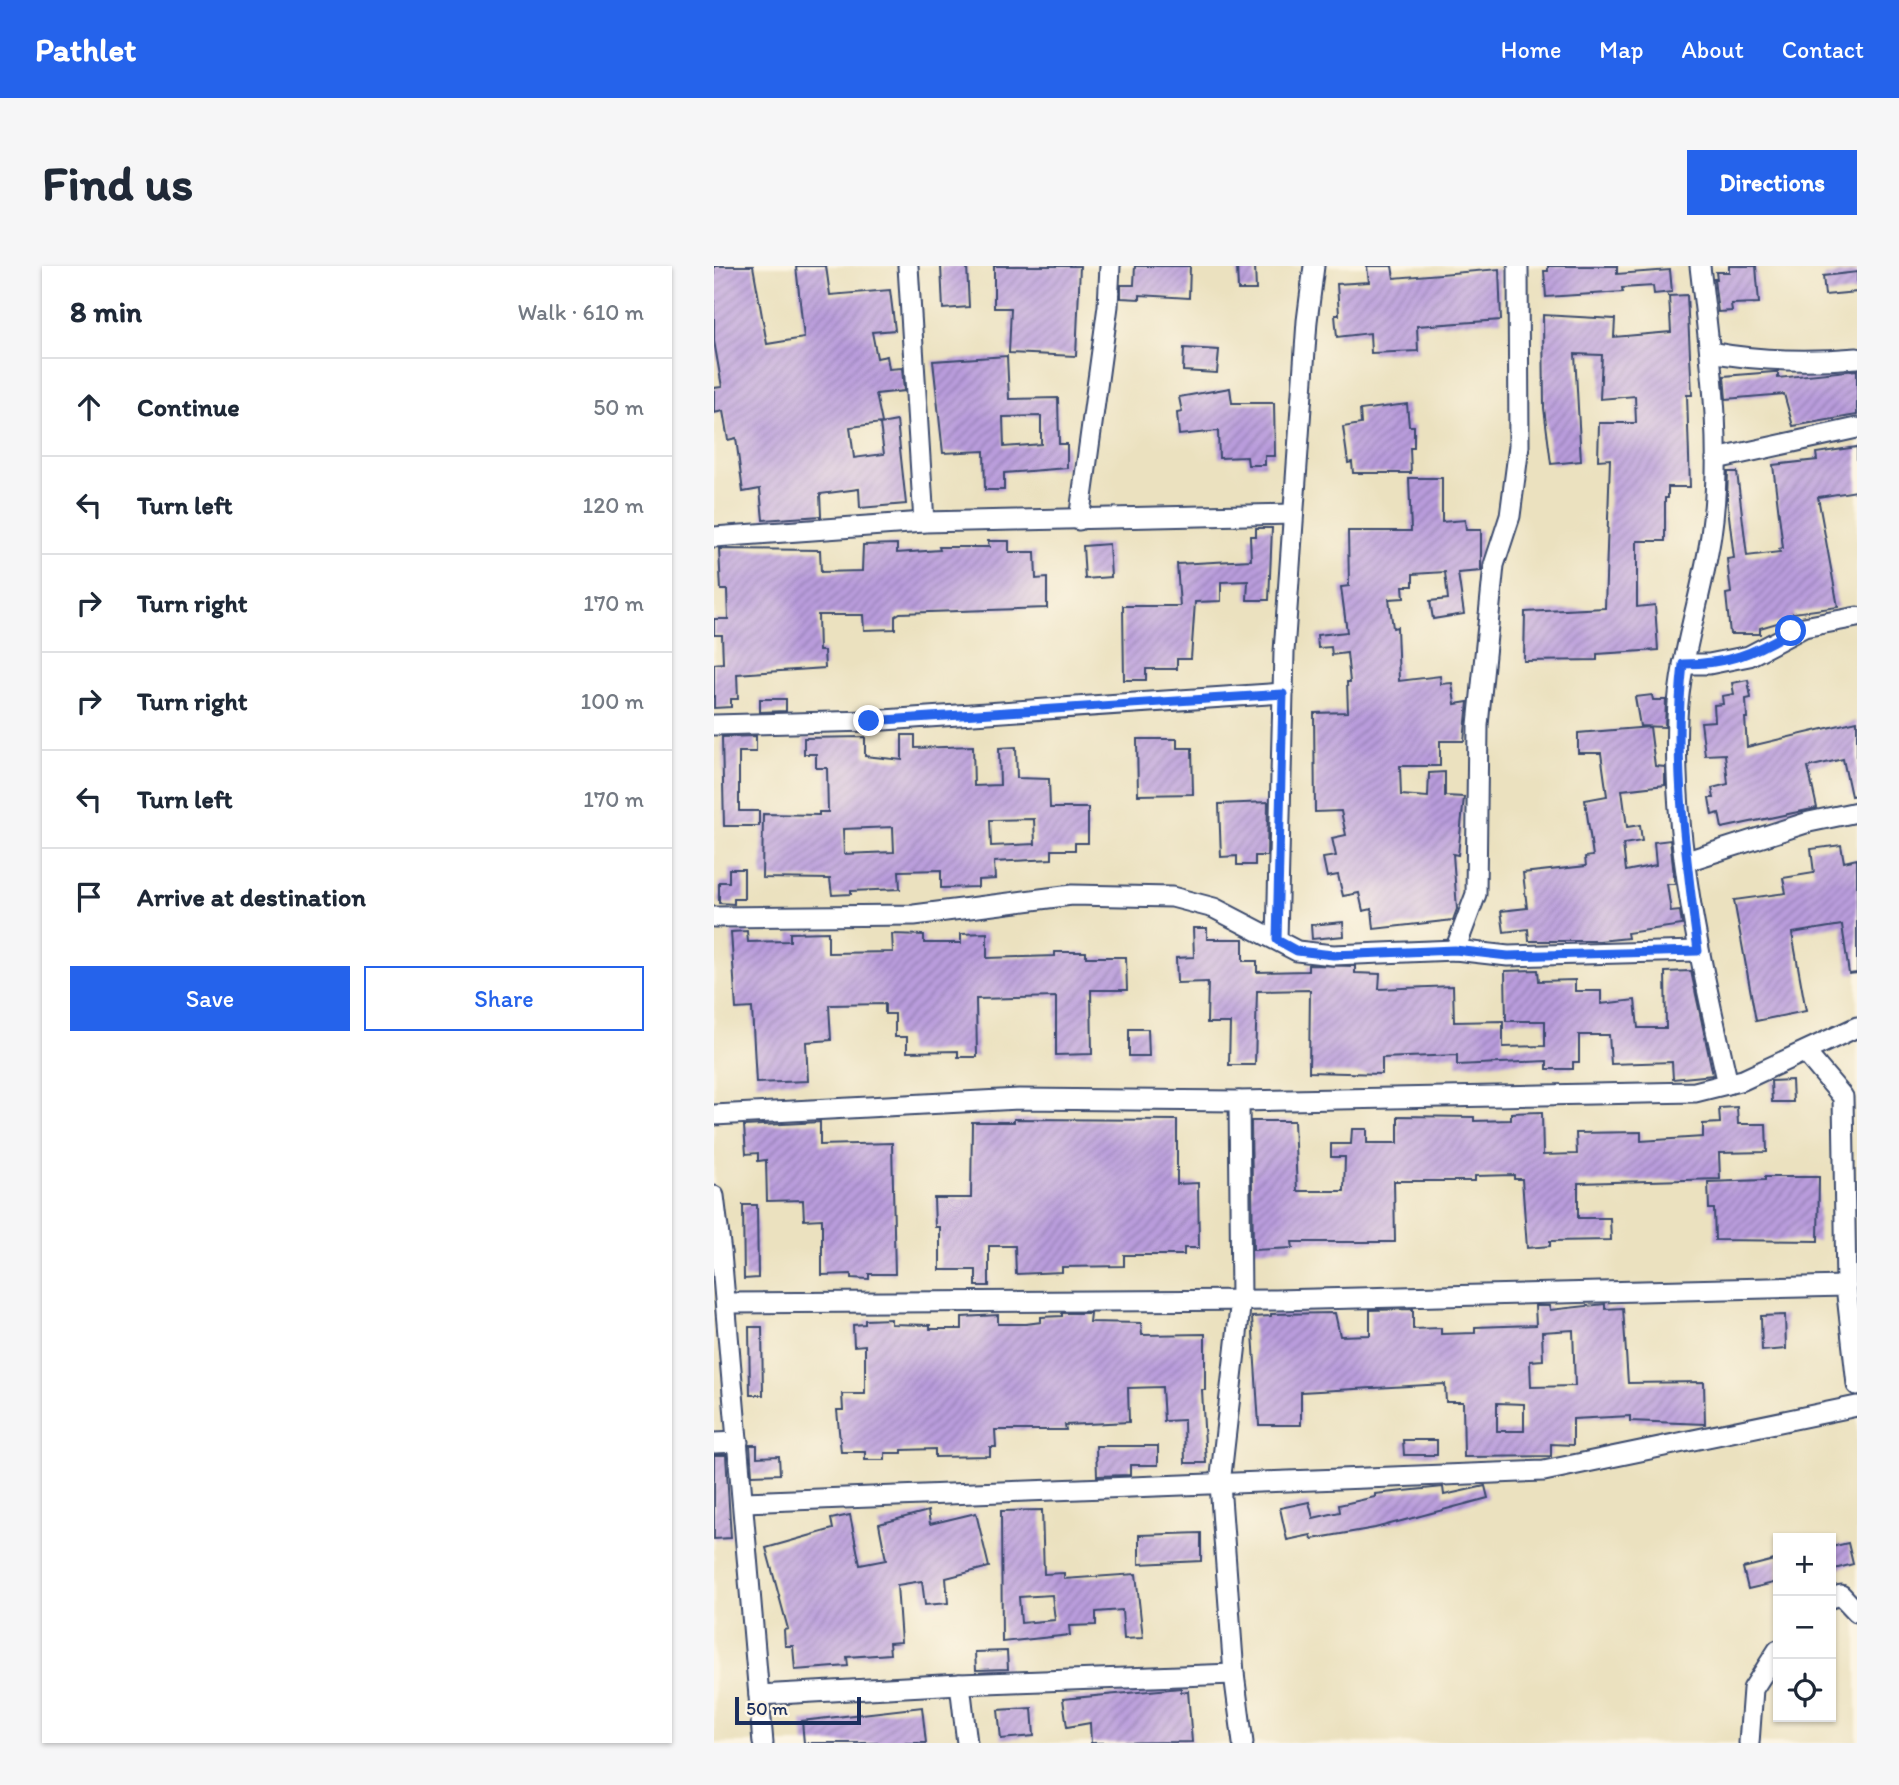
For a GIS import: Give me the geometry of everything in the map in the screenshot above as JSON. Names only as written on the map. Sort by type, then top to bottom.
[{"type":"street","points":[[908,266],[924,522]]},
{"type":"street","points":[[1079,520],[1111,266]]},
{"type":"street","points":[[1277,940],[1283,694],[1293,514],[1307,321],[1314,266]]},
{"type":"street","points":[[1455,950],[1476,894],[1478,725],[1494,565],[1510,516],[1518,446],[1518,266]]},
{"type":"street","points":[[1700,266],[1710,352],[1716,459],[1711,535],[1683,664],[1677,717],[1679,801],[1698,951],[1728,1084]]},
{"type":"street","points":[[1710,352],[1750,358],[1857,358]]},
{"type":"street","points":[[1716,459],[1857,428]]},
{"type":"street","points":[[714,537],[924,522],[1293,514]]},
{"type":"street","points":[[1683,664],[1709,664],[1749,656],[1804,627],[1857,617]]},
{"type":"street","points":[[714,725],[869,721],[1283,694]]},
{"type":"street","points":[[1687,861],[1809,822],[1857,812]]},
{"type":"street","points":[[714,917],[915,915],[1072,895],[1172,897],[1214,908],[1297,951],[1333,955],[1455,950],[1508,956],[1698,951]]},
{"type":"street","points":[[714,1115],[1019,1099],[1239,1101],[1695,1092],[1728,1084],[1857,1027]]},
{"type":"street","points":[[1805,1052],[1843,1097],[1846,1286],[1857,1385]]},
{"type":"street","points":[[1239,1101],[1241,1299],[1220,1483],[1234,1674],[1243,1743]]},
{"type":"street","points":[[714,1196],[744,1502],[763,1743]]},
{"type":"street","points":[[726,1303],[1241,1299],[1846,1286]]},
{"type":"street","points":[[744,1502],[1544,1471],[1857,1406]]},
{"type":"street","points":[[714,1443],[738,1442]]},
{"type":"street","points":[[1843,1595],[1857,1612]]},
{"type":"street","points":[[1749,1743],[1753,1689],[1773,1658]]},
{"type":"street","points":[[759,1695],[960,1684],[1234,1674]]},
{"type":"street","points":[[960,1684],[967,1743]]},
{"type":"building","points":[[714,266],[753,266],[767,344],[804,338],[796,266],[826,266],[830,295],[890,290],[895,330],[872,332],[877,358],[887,356],[889,369],[902,368],[904,391],[876,394],[882,423],[850,427],[854,458],[884,454],[880,424],[897,421],[906,504],[860,508],[859,489],[820,494],[821,516],[763,520],[760,489],[743,492],[736,438],[728,440],[723,411],[714,413],[714,388],[722,387],[714,341]]},
{"type":"building","points":[[941,266],[967,266],[969,307],[943,309]]},
{"type":"building","points":[[994,266],[1080,266],[1076,356],[1009,353],[1011,308],[994,308]]},
{"type":"building","points":[[1135,266],[1190,266],[1189,298],[1140,295],[1140,299],[1121,298],[1121,285],[1134,285]]},
{"type":"building","points":[[1237,266],[1255,266],[1256,290],[1238,290]]},
{"type":"building","points":[[1367,266],[1392,266],[1394,278],[1499,269],[1501,320],[1417,326],[1418,351],[1371,353],[1370,333],[1337,337],[1335,315],[1339,315],[1337,284],[1369,282]]},
{"type":"building","points":[[1548,266],[1617,266],[1617,274],[1670,270],[1672,292],[1654,294],[1653,286],[1622,288],[1623,292],[1546,297],[1544,271],[1548,271]]},
{"type":"building","points":[[1729,266],[1756,266],[1759,303],[1731,304],[1732,311],[1718,312],[1714,279],[1717,279],[1716,272],[1729,272]]},
{"type":"building","points":[[1857,272],[1857,292],[1825,295],[1823,276]]},
{"type":"building","points":[[1687,295],[1692,395],[1687,395],[1690,487],[1668,487],[1668,498],[1665,498],[1665,541],[1637,541],[1637,607],[1655,605],[1658,650],[1597,654],[1597,660],[1524,661],[1525,612],[1605,608],[1610,459],[1598,460],[1599,423],[1636,423],[1635,396],[1600,399],[1602,355],[1575,354],[1581,461],[1551,464],[1544,408],[1543,315],[1615,319],[1614,337],[1671,332],[1669,296]]},
{"type":"building","points":[[1184,348],[1219,350],[1217,373],[1183,371]]},
{"type":"building","points":[[1007,356],[1009,399],[1058,398],[1059,444],[1067,444],[1067,468],[1004,473],[1004,490],[985,490],[984,451],[943,453],[933,361]],"holes":[[[1041,416],[1041,444],[1004,447],[1003,417]]]},
{"type":"building","points":[[1857,370],[1857,415],[1793,426],[1784,394],[1726,399],[1724,376],[1778,372],[1778,378]]},
{"type":"building","points":[[1230,388],[1232,403],[1274,403],[1275,456],[1265,456],[1265,465],[1248,465],[1247,457],[1219,458],[1218,431],[1179,435],[1177,413],[1182,412],[1179,397]]},
{"type":"building","points":[[1407,404],[1409,426],[1414,426],[1414,448],[1410,448],[1411,473],[1353,473],[1352,462],[1348,463],[1343,427],[1361,424],[1360,410]]},
{"type":"building","points":[[1857,447],[1857,491],[1818,497],[1838,607],[1793,613],[1794,618],[1760,628],[1760,634],[1730,634],[1726,594],[1731,593],[1727,559],[1734,558],[1727,499],[1728,472],[1737,472],[1747,556],[1780,552],[1779,549],[1783,548],[1773,465],[1817,460],[1816,453]]},
{"type":"building","points":[[1409,478],[1442,478],[1442,522],[1465,520],[1466,530],[1481,530],[1481,571],[1458,573],[1464,614],[1433,619],[1430,601],[1448,599],[1445,572],[1413,574],[1413,586],[1403,586],[1404,598],[1389,599],[1393,628],[1397,627],[1399,681],[1440,676],[1441,684],[1452,683],[1455,704],[1468,702],[1464,741],[1440,741],[1440,766],[1400,766],[1401,795],[1428,797],[1429,773],[1445,772],[1445,796],[1464,797],[1458,855],[1453,854],[1457,909],[1453,920],[1374,929],[1372,909],[1363,911],[1359,893],[1343,896],[1338,875],[1327,877],[1323,858],[1336,856],[1332,838],[1346,835],[1341,811],[1315,812],[1314,713],[1348,712],[1347,682],[1350,682],[1347,653],[1332,655],[1331,647],[1318,648],[1317,635],[1347,632],[1341,587],[1349,586],[1348,531],[1411,531]]},
{"type":"building","points":[[1256,528],[1272,528],[1269,600],[1247,600],[1248,581],[1221,582],[1221,601],[1195,602],[1191,659],[1177,659],[1177,669],[1146,669],[1146,680],[1124,680],[1123,606],[1180,606],[1177,564],[1251,560],[1250,536],[1256,536]]},
{"type":"building","points":[[988,541],[1009,541],[1009,552],[1035,552],[1036,579],[1047,578],[1047,608],[900,613],[895,616],[895,629],[864,630],[863,615],[818,615],[819,651],[824,651],[825,668],[737,674],[738,699],[731,699],[731,707],[714,708],[714,664],[723,663],[722,635],[714,635],[714,619],[728,619],[727,590],[721,590],[719,549],[820,550],[821,572],[862,571],[863,545],[897,544],[897,553],[940,550],[939,547],[989,547]]},
{"type":"building","points":[[1109,544],[1111,577],[1085,579],[1083,546]]},
{"type":"building","points":[[1748,680],[1751,698],[1746,699],[1747,747],[1857,721],[1857,795],[1851,796],[1843,759],[1808,767],[1817,808],[1722,828],[1719,813],[1712,815],[1709,798],[1714,798],[1712,788],[1728,784],[1725,754],[1705,755],[1701,722],[1715,721],[1714,705],[1723,704],[1722,696],[1734,694],[1732,683]]},
{"type":"building","points":[[1652,695],[1653,700],[1666,700],[1665,727],[1640,726],[1635,697]]},
{"type":"building","points":[[760,699],[786,699],[786,711],[760,712]]},
{"type":"building","points":[[1650,727],[1655,766],[1665,767],[1665,785],[1622,790],[1627,827],[1640,825],[1642,841],[1623,844],[1626,871],[1656,865],[1654,842],[1670,840],[1675,884],[1667,884],[1671,912],[1680,911],[1682,925],[1627,933],[1628,938],[1599,941],[1529,941],[1528,929],[1504,932],[1501,911],[1527,908],[1523,873],[1586,866],[1585,857],[1593,856],[1585,800],[1607,796],[1601,753],[1578,753],[1578,733]]},
{"type":"building","points":[[902,735],[915,735],[915,748],[973,746],[974,786],[1000,785],[999,748],[1016,747],[1017,778],[1049,779],[1050,808],[1088,808],[1088,843],[1075,843],[1075,850],[1052,850],[1052,859],[994,862],[995,879],[978,880],[978,887],[941,888],[941,870],[899,871],[900,889],[851,891],[851,894],[832,895],[830,879],[762,878],[763,814],[819,815],[819,812],[828,812],[827,768],[816,768],[816,754],[804,754],[804,738],[865,737],[865,756],[902,760]],"holes":[[[1034,819],[1035,844],[991,846],[990,820]],[[893,827],[894,852],[844,854],[843,829]]]},
{"type":"building","points":[[756,736],[756,752],[739,752],[739,811],[759,811],[759,826],[724,826],[722,737]]},
{"type":"building","points":[[1137,739],[1177,739],[1177,748],[1192,748],[1193,794],[1138,795]]},
{"type":"building","points":[[1268,802],[1267,856],[1255,856],[1255,865],[1237,865],[1237,856],[1221,857],[1219,804]]},
{"type":"building","points":[[1841,845],[1844,862],[1857,859],[1857,973],[1849,974],[1842,925],[1792,933],[1806,1011],[1756,1021],[1734,900],[1786,893],[1783,878],[1814,873],[1811,849]]},
{"type":"building","points":[[729,869],[744,869],[744,899],[734,899],[734,904],[719,903],[719,882],[729,882]]},
{"type":"building","points":[[1343,922],[1344,936],[1312,939],[1311,925]]},
{"type":"building","points":[[1193,928],[1207,928],[1207,939],[1243,939],[1243,961],[1257,961],[1257,972],[1308,971],[1308,965],[1355,966],[1355,973],[1380,974],[1379,989],[1453,986],[1454,1022],[1503,1021],[1503,1047],[1545,1046],[1545,1021],[1506,1021],[1505,971],[1538,970],[1539,981],[1575,980],[1575,991],[1601,991],[1601,1004],[1635,1000],[1638,1028],[1666,1028],[1665,972],[1691,971],[1713,1075],[1673,1079],[1672,1062],[1611,1064],[1609,1035],[1579,1035],[1579,1062],[1573,1062],[1573,1069],[1547,1069],[1547,1061],[1457,1065],[1457,1055],[1382,1058],[1382,1074],[1309,1072],[1310,990],[1257,991],[1255,1065],[1229,1065],[1230,1023],[1207,1023],[1208,982],[1177,983],[1176,958],[1194,957]]},
{"type":"building","points":[[747,931],[748,942],[790,941],[790,933],[828,932],[828,953],[893,952],[892,934],[924,935],[924,943],[961,943],[961,934],[987,933],[987,958],[1055,956],[1055,952],[1086,952],[1086,957],[1126,957],[1127,990],[1091,990],[1092,1054],[1056,1055],[1056,997],[976,999],[977,1057],[958,1057],[958,1051],[907,1052],[907,1037],[895,1037],[895,1014],[885,1014],[885,1004],[829,1005],[831,1040],[806,1042],[808,1081],[756,1083],[752,1008],[736,1009],[731,932]]},
{"type":"building","points":[[1129,1029],[1148,1029],[1149,1056],[1129,1056]]},
{"type":"building","points":[[1792,1080],[1793,1102],[1772,1102],[1771,1081]]},
{"type":"building","points":[[1737,1107],[1738,1124],[1766,1124],[1767,1152],[1719,1153],[1720,1179],[1578,1183],[1578,1218],[1610,1218],[1611,1240],[1550,1241],[1550,1246],[1527,1248],[1522,1179],[1514,1179],[1514,1175],[1475,1176],[1475,1181],[1394,1181],[1395,1242],[1292,1242],[1293,1248],[1253,1250],[1251,1121],[1294,1121],[1297,1191],[1344,1191],[1345,1157],[1331,1157],[1331,1144],[1351,1144],[1352,1129],[1367,1129],[1367,1143],[1398,1143],[1398,1116],[1474,1117],[1474,1121],[1511,1120],[1511,1113],[1542,1112],[1543,1155],[1577,1154],[1576,1133],[1641,1132],[1641,1141],[1703,1137],[1703,1124],[1720,1123],[1719,1108]]},
{"type":"building","points":[[1014,1119],[1177,1120],[1177,1184],[1198,1183],[1199,1248],[1184,1248],[1184,1255],[1124,1255],[1124,1266],[1062,1267],[1062,1272],[1016,1274],[1015,1246],[989,1246],[989,1286],[976,1286],[976,1270],[940,1270],[940,1227],[935,1227],[934,1198],[971,1198],[972,1122],[1014,1122]]},
{"type":"building","points":[[820,1122],[820,1145],[892,1143],[895,1274],[869,1274],[869,1279],[851,1278],[851,1274],[822,1275],[822,1219],[804,1220],[803,1200],[767,1201],[766,1160],[758,1161],[758,1153],[746,1154],[744,1126]]},
{"type":"building","points":[[1765,1177],[1819,1177],[1818,1241],[1715,1240],[1714,1209],[1709,1209],[1708,1182],[1765,1180]]},
{"type":"building","points":[[743,1205],[757,1205],[758,1278],[744,1279]]},
{"type":"building","points":[[1605,1304],[1605,1309],[1623,1308],[1628,1383],[1704,1382],[1705,1424],[1630,1421],[1630,1416],[1573,1419],[1573,1445],[1551,1444],[1551,1456],[1464,1457],[1463,1402],[1446,1402],[1445,1384],[1301,1392],[1301,1425],[1259,1425],[1252,1317],[1335,1313],[1340,1336],[1370,1335],[1370,1310],[1413,1309],[1413,1329],[1441,1328],[1441,1334],[1475,1333],[1475,1327],[1536,1325],[1535,1306],[1549,1306],[1550,1310]],"holes":[[[1573,1330],[1575,1386],[1531,1387],[1530,1361],[1543,1360],[1542,1332]],[[1497,1403],[1524,1404],[1524,1431],[1497,1431]]]},
{"type":"building","points":[[1062,1313],[1090,1313],[1089,1322],[1141,1323],[1142,1335],[1205,1334],[1205,1390],[1202,1390],[1206,1463],[1185,1463],[1184,1420],[1164,1421],[1162,1387],[1128,1388],[1129,1422],[1065,1425],[1066,1430],[995,1430],[996,1447],[990,1447],[990,1456],[935,1457],[935,1449],[902,1450],[902,1453],[885,1453],[885,1460],[865,1460],[865,1452],[841,1452],[837,1410],[843,1410],[842,1394],[865,1394],[865,1345],[854,1346],[853,1325],[865,1324],[865,1320],[891,1319],[891,1324],[930,1325],[930,1329],[962,1329],[962,1317],[998,1315],[998,1324],[1026,1324],[1041,1322],[1041,1317],[1062,1316]]},
{"type":"building","points":[[1785,1315],[1786,1349],[1762,1351],[1761,1316]]},
{"type":"building","points":[[749,1327],[762,1327],[763,1395],[750,1395]]},
{"type":"building","points":[[1403,1440],[1437,1440],[1437,1455],[1404,1455]]},
{"type":"building","points":[[750,1445],[757,1445],[757,1457],[779,1456],[780,1474],[752,1475]]},
{"type":"building","points":[[1096,1446],[1158,1446],[1158,1465],[1130,1465],[1130,1475],[1097,1476]]},
{"type":"building","points":[[714,1455],[726,1455],[731,1538],[714,1539]]},
{"type":"building","points":[[1485,1486],[1488,1498],[1375,1528],[1312,1539],[1311,1535],[1287,1540],[1280,1508],[1309,1502],[1313,1518],[1340,1512],[1339,1505],[1375,1497],[1375,1494],[1443,1487],[1444,1495]]},
{"type":"building","points":[[1042,1510],[1044,1574],[1064,1573],[1064,1579],[1136,1574],[1143,1638],[1124,1639],[1122,1610],[1096,1612],[1096,1625],[1069,1626],[1070,1635],[1002,1642],[1001,1511]],"holes":[[[1052,1595],[1055,1620],[1021,1623],[1019,1597]]]},
{"type":"building","points":[[928,1511],[930,1524],[976,1513],[989,1567],[946,1578],[948,1603],[925,1605],[922,1581],[897,1585],[901,1642],[889,1643],[890,1654],[847,1657],[848,1666],[795,1670],[793,1646],[785,1646],[784,1630],[788,1629],[766,1548],[833,1529],[831,1519],[850,1515],[860,1565],[886,1560],[879,1524]]},
{"type":"building","points":[[1201,1533],[1201,1561],[1139,1564],[1139,1535]]},
{"type":"building","points":[[1848,1543],[1853,1564],[1836,1569],[1836,1546]]},
{"type":"building","points":[[1773,1560],[1773,1583],[1748,1589],[1743,1568]]},
{"type":"building","points":[[1007,1651],[1008,1669],[976,1670],[975,1652]]},
{"type":"building","points":[[1181,1688],[1181,1692],[1188,1691],[1192,1742],[1091,1743],[1090,1723],[1067,1727],[1063,1699]]},
{"type":"building","points":[[922,1707],[926,1743],[804,1743],[802,1721]]},
{"type":"building","points":[[1032,1708],[1034,1736],[1001,1739],[998,1710]]},
{"type":"route","points":[[869,721],[1283,694],[1277,940],[1297,951],[1333,955],[1455,950],[1508,956],[1698,951],[1679,801],[1677,717],[1683,664],[1709,664],[1749,656],[1791,631]]}]
